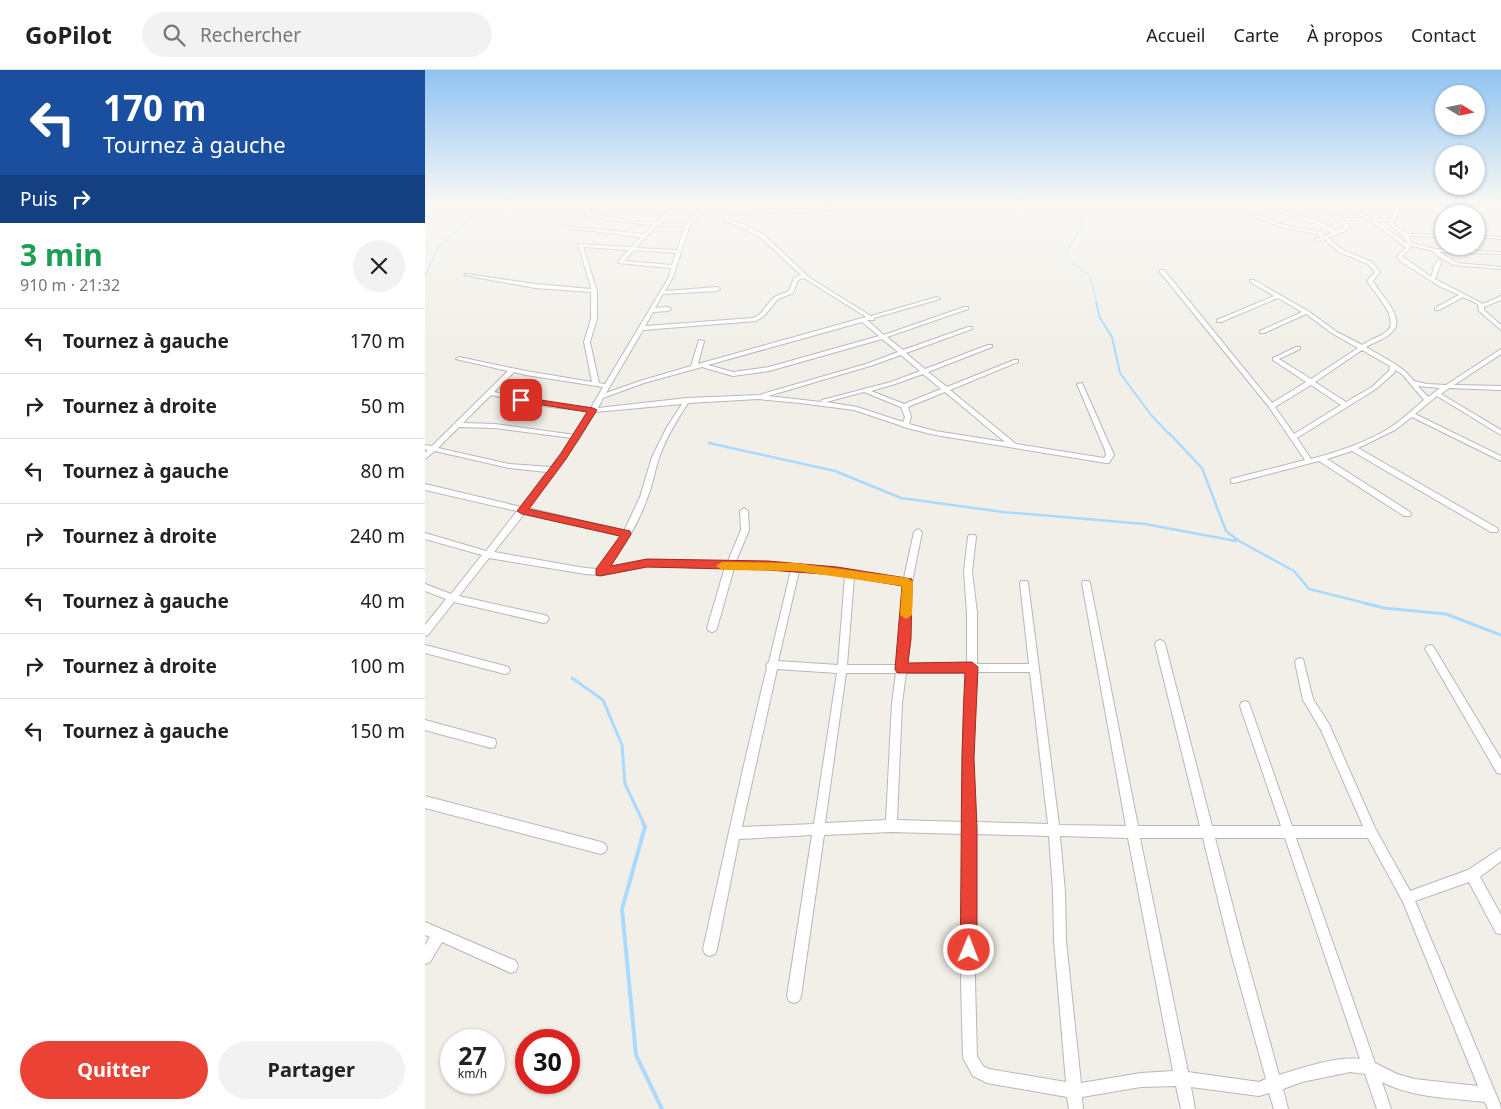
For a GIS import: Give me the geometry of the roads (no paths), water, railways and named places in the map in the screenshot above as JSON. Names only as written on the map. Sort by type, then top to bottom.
[{"type":"street","points":[[582,250],[593,284],[594,319],[587,342],[595,384]]},
{"type":"street","points":[[632,250],[619,262],[673,268]]},
{"type":"street","points":[[425,632],[522,511],[577,437],[652,310],[679,252],[656,250]]},
{"type":"street","points":[[778,250],[805,275],[872,319]]},
{"type":"street","points":[[1271,406],[1312,383],[1386,334],[1394,325],[1386,306],[1370,281],[1378,274],[1378,270],[1366,260],[1340,250]]},
{"type":"street","points":[[1406,250],[1399,256],[1400,258],[1482,306],[1493,303],[1501,298]]},
{"type":"street","points":[[1485,252],[1501,253]]},
{"type":"street","points":[[1442,255],[1456,264],[1501,268]]},
{"type":"street","points":[[1433,279],[1437,264],[1440,261]]},
{"type":"street","points":[[1163,271],[1271,406],[1310,462]]},
{"type":"street","points":[[466,275],[535,286],[593,291]]},
{"type":"street","points":[[642,328],[753,320],[762,315],[776,298],[791,292],[796,278],[805,275]]},
{"type":"street","points":[[1252,281],[1306,312],[1332,332],[1393,365],[1414,383],[1428,400]]},
{"type":"street","points":[[661,293],[717,289]]},
{"type":"street","points":[[1437,308],[1463,295]]},
{"type":"street","points":[[1219,321],[1278,296]]},
{"type":"street","points":[[601,397],[694,368],[937,299]]},
{"type":"street","points":[[1482,306],[1481,310],[1501,328]]},
{"type":"street","points":[[703,366],[733,374],[752,372],[883,337],[966,308]]},
{"type":"street","points":[[652,310],[668,309]]},
{"type":"street","points":[[1262,332],[1306,312]]},
{"type":"street","points":[[864,321],[947,388],[1014,446]]},
{"type":"street","points":[[758,397],[904,353],[970,328]]},
{"type":"street","points":[[694,368],[701,341]]},
{"type":"street","points":[[818,403],[865,391],[926,371],[990,346]]},
{"type":"street","points":[[1298,348],[1275,359],[1346,405]]},
{"type":"street","points":[[1234,481],[1354,449],[1393,429],[1428,400],[1501,351]]},
{"type":"street","points":[[459,359],[607,386]]},
{"type":"street","points":[[865,391],[904,406],[1016,360]]},
{"type":"street","points":[[1293,437],[1374,388],[1392,372],[1393,365]]},
{"type":"street","points":[[425,458],[513,370]]},
{"type":"street","points":[[1414,383],[1427,386],[1501,388]]},
{"type":"street","points":[[489,393],[550,405],[593,410],[687,400],[758,397],[818,403],[861,409],[905,426],[1085,460],[1101,462],[1108,460],[1109,450],[1080,384]]},
{"type":"street","points":[[1437,394],[1501,433]]},
{"type":"street","points":[[600,572],[615,553],[626,534],[644,497],[656,457],[670,427],[687,400]]},
{"type":"street","points":[[904,406],[908,417],[905,426]]},
{"type":"street","points":[[1411,414],[1501,459]]},
{"type":"street","points":[[459,425],[495,426],[577,437]]},
{"type":"street","points":[[425,447],[509,466],[553,470]]},
{"type":"street","points":[[1354,449],[1494,530]]},
{"type":"street","points":[[1321,459],[1407,514]]},
{"type":"street","points":[[425,487],[626,534]]},
{"type":"street","points":[[712,628],[730,566],[745,530],[744,511]]},
{"type":"street","points":[[891,826],[897,703],[905,639],[908,582],[918,532]]},
{"type":"street","points":[[425,536],[487,554],[563,568],[600,572],[647,563],[796,567],[908,582]]},
{"type":"street","points":[[972,537],[968,571],[972,613],[972,667],[967,758],[970,827],[968,981],[970,1058],[978,1071],[987,1076],[1074,1091],[1141,1080],[1182,1078],[1259,1089],[1325,1069],[1350,1065],[1371,1068],[1395,1081],[1414,1086],[1492,1102]]},
{"type":"street","points":[[710,949],[771,665],[792,592],[796,567]]},
{"type":"street","points":[[794,996],[842,669],[850,573]]},
{"type":"street","points":[[1024,583],[1054,830],[1059,892],[1060,941],[1076,1109]]},
{"type":"street","points":[[1086,583],[1188,1109]]},
{"type":"street","points":[[425,587],[452,598],[545,619]]},
{"type":"street","points":[[1161,644],[1236,945],[1281,1109]]},
{"type":"street","points":[[425,649],[505,670]]},
{"type":"street","points":[[1430,649],[1501,769]]},
{"type":"street","points":[[1300,662],[1308,700],[1325,727],[1371,832],[1407,898],[1492,1102]]},
{"type":"street","points":[[771,665],[842,669],[1034,668]]},
{"type":"street","points":[[1245,706],[1384,1109]]},
{"type":"street","points":[[425,725],[491,743]]},
{"type":"street","points":[[425,802],[601,848]]},
{"type":"street","points":[[734,832],[891,826],[1133,832],[1371,832]]},
{"type":"street","points":[[1407,898],[1472,876],[1501,854]]},
{"type":"street","points":[[1472,876],[1501,928]]},
{"type":"street","points":[[425,928],[511,966]]},
{"type":"street","points":[[425,957],[439,934]]},
{"type":"waterway","points":[[425,276],[437,250]]},
{"type":"waterway","points":[[1067,250],[1065,253],[1071,261],[1090,276],[1097,304]]},
{"type":"waterway","points":[[1096,302],[1100,318],[1112,337],[1120,373],[1151,415],[1170,435]]},
{"type":"waterway","points":[[1169,433],[1202,468],[1226,531],[1239,541],[1294,571],[1309,589],[1369,604]]},
{"type":"waterway","points":[[709,443],[835,471],[901,498],[1003,512],[1145,524],[1236,541]]},
{"type":"waterway","points":[[1364,603],[1384,608],[1446,614],[1501,635]]},
{"type":"waterway","points":[[572,678],[603,700],[622,745],[625,784],[644,824]]},
{"type":"waterway","points":[[643,823],[645,827],[622,909],[636,1055],[662,1109]]}]
